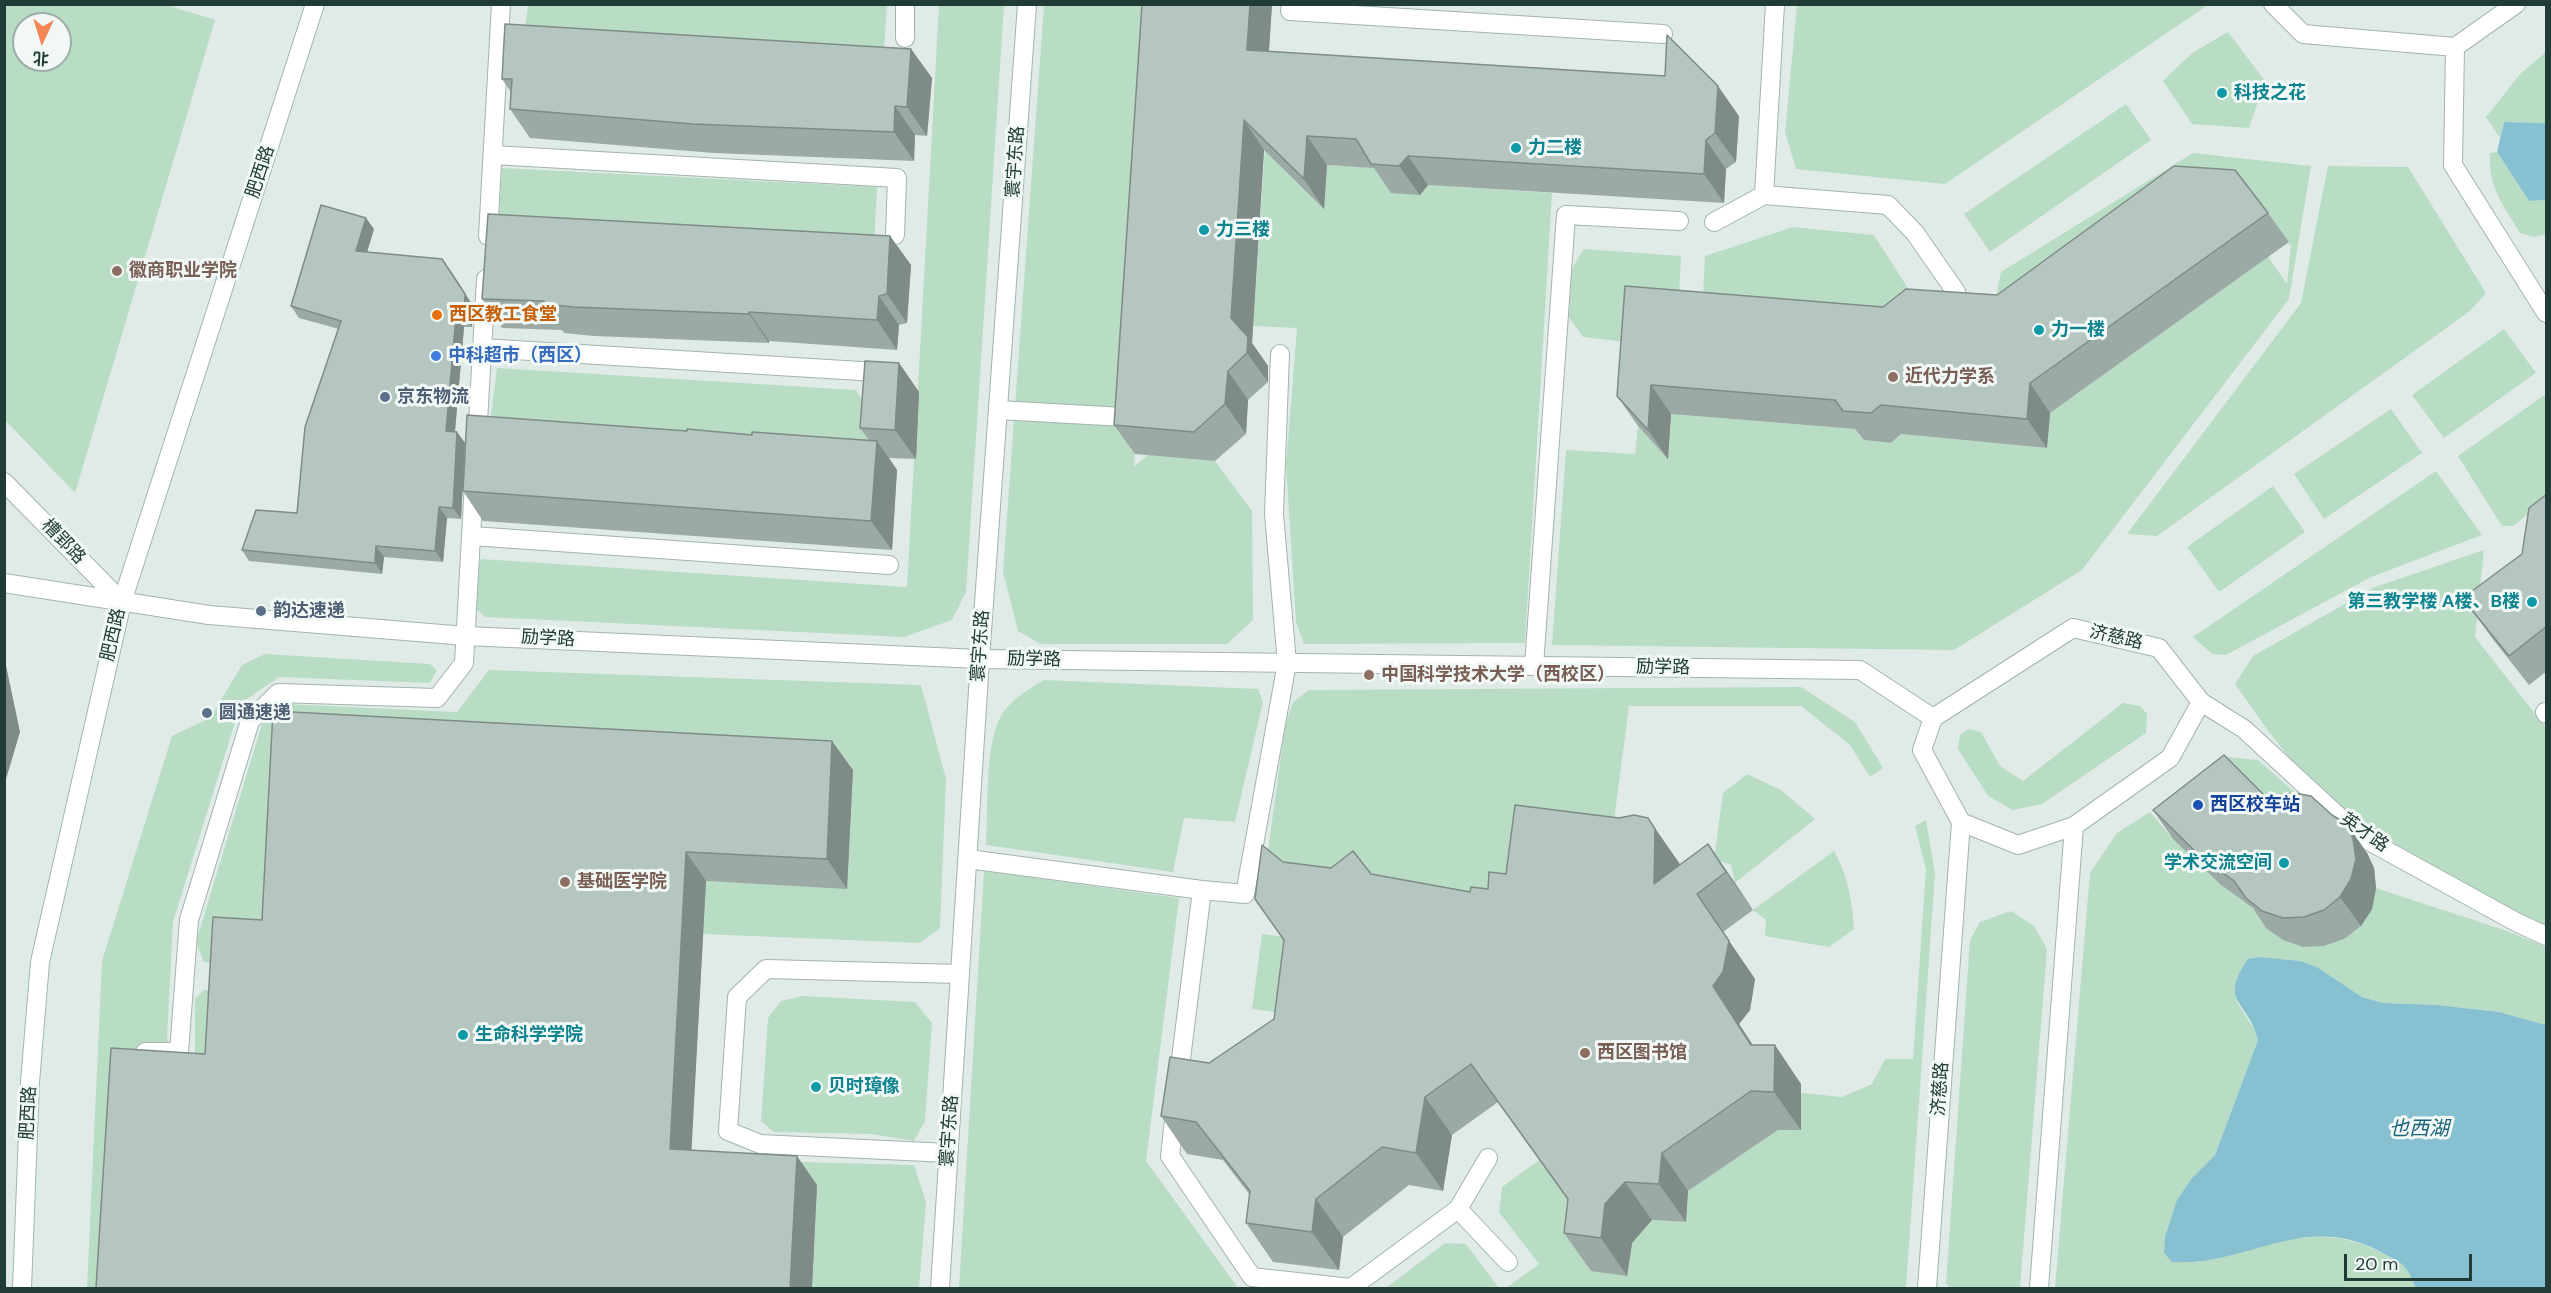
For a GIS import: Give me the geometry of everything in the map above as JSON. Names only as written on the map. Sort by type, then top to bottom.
[{"type":"street","name":"肥西路","points":[[21,1288],[30,1082],[40,962],[122,602],[315,4]]},
{"type":"street","points":[[124,1053],[179,1052],[189,920],[250,721],[278,693],[437,698],[464,663],[501,4]]},
{"type":"street","points":[[905,4],[905,38]]},
{"type":"street","name":"寰宇东路","points":[[940,1288],[1027,4]]},
{"type":"street","points":[[1291,4],[1290,10],[1663,34]]},
{"type":"street","points":[[1764,195],[1775,4]]},
{"type":"street","points":[[2273,4],[2303,34],[2455,47],[2516,4]]},
{"type":"street","points":[[2455,47],[2453,165],[2547,313]]},
{"type":"street","points":[[493,155],[897,178],[895,235]]},
{"type":"street","points":[[1714,222],[1764,195],[1888,205],[1915,233],[1956,292]]},
{"type":"street","points":[[1534,666],[1566,215],[1679,221]]},
{"type":"street","points":[[482,348],[876,372]]},
{"type":"street","points":[[968,859],[1245,894],[1287,663],[1274,513],[1280,354]]},
{"type":"street","points":[[998,410],[1124,417]]},
{"type":"street","name":"槽郢路","points":[[4,482],[122,602]]},
{"type":"street","points":[[472,536],[889,565]]},
{"type":"street","name":"励学路","points":[[4,583],[209,615],[466,636],[981,659],[1860,670],[1933,718]]},
{"type":"street","name":"济慈路","points":[[1933,718],[2073,628],[2159,648],[2201,702]]},
{"type":"street","points":[[1933,718],[1922,750],[1960,822],[2018,845],[2074,826],[2170,758],[2201,702]]},
{"type":"street","name":"英才路","points":[[2201,702],[2244,729],[2360,836],[2516,922],[2547,936]]},
{"type":"street","name":"济慈路","points":[[1927,1288],[1960,822]]},
{"type":"street","points":[[2039,1288],[2074,826]]},
{"type":"street","points":[[1202,890],[1170,1156],[1252,1277],[1350,1288],[1458,1209],[1488,1158]]},
{"type":"street","points":[[948,1153],[760,1144],[728,1131],[736,997],[766,969],[960,974]]},
{"type":"street","points":[[1458,1209],[1509,1262]]},
{"type":"green space","points":[[5,4],[167,5],[215,20],[75,493],[5,420]]},
{"type":"green space","points":[[528,5],[887,5],[884,51],[525,28]]},
{"type":"green space","points":[[939,5],[1004,5],[966,592],[952,620],[904,637],[486,617],[470,604],[481,559],[907,587]]},
{"type":"green space","points":[[1044,5],[1164,5],[1134,467],[1148,455],[1215,461],[1252,511],[1253,620],[1227,644],[1041,644],[1018,631],[1003,572]]},
{"type":"green space","points":[[1797,5],[2202,5],[2205,7],[1945,184],[1796,169],[1785,132]]},
{"type":"green space","points":[[2228,32],[2265,81],[2249,128],[2192,124],[2163,81],[2192,53]]},
{"type":"green space","points":[[2546,52],[2546,123],[2504,122],[2500,138],[2486,117],[2521,73]]},
{"type":"green space","points":[[2126,104],[2151,140],[1990,252],[1964,214]]},
{"type":"green space","points":[[1266,132],[1324,208],[1327,165],[1377,168],[1420,195],[1428,185],[1552,193],[1525,643],[1304,644],[1296,622],[1286,465],[1297,328],[1253,326]]},
{"type":"green space","points":[[2497,152],[2529,201],[2546,200],[2546,234],[2534,237],[2520,233],[2508,213],[2491,176],[2490,153]]},
{"type":"green space","points":[[2193,153],[2311,166],[2289,299],[2082,570],[1954,650],[1552,645],[1566,450],[1635,454],[1638,426],[1668,458],[1671,414],[1855,429],[1864,440],[1891,443],[1901,434],[2047,448],[2050,413],[2254,267],[2262,248],[2287,284],[2291,246],[2255,199],[1991,322],[2001,272]]},
{"type":"green space","points":[[2328,166],[2408,167],[2486,293],[2470,311],[2157,536],[2127,534],[2301,303]]},
{"type":"green space","points":[[502,168],[877,187],[874,250],[498,230]]},
{"type":"green space","points":[[1793,227],[1874,235],[1927,318],[1702,319],[1705,256]]},
{"type":"green space","points":[[1584,249],[1681,256],[1678,317],[1644,344],[1583,337],[1569,317],[1571,270]]},
{"type":"green space","points":[[2504,329],[2536,373],[2444,438],[2412,395]]},
{"type":"green space","points":[[497,368],[856,390],[878,428],[881,452],[489,430]]},
{"type":"green space","points":[[2546,394],[2546,500],[2513,526],[2502,526],[2458,456]]},
{"type":"green space","points":[[2391,409],[2422,453],[2324,519],[2294,474]]},
{"type":"green space","points":[[2436,471],[2482,535],[2371,577],[2226,655],[2212,654],[2193,637]]},
{"type":"green space","points":[[2273,486],[2305,532],[2219,592],[2187,547]]},
{"type":"green space","points":[[2484,550],[2475,637],[2546,728],[2546,925],[2533,923],[2407,851],[2335,803],[2293,762],[2235,684],[2253,656],[2375,587]]},
{"type":"green space","points":[[265,654],[430,664],[437,670],[430,683],[279,677],[241,703],[173,922],[167,1037],[175,1071],[259,1288],[87,1288],[102,961],[172,736],[210,718],[242,665]]},
{"type":"green space","points":[[489,670],[921,685],[946,779],[940,928],[920,943],[703,934],[706,881],[847,888],[853,770],[282,949],[233,963],[204,962],[196,942],[262,724],[284,704],[457,712]]},
{"type":"green space","points":[[1044,680],[1258,689],[1263,702],[1235,822],[1184,818],[1173,872],[986,845],[989,763],[999,720],[1007,707]]},
{"type":"green space","points":[[1801,687],[1855,722],[1883,768],[1870,777],[1850,745],[1801,706],[1629,706],[1610,851],[1533,912],[1262,894],[1285,726],[1293,702],[1309,690]]},
{"type":"green space","points":[[2123,703],[2140,706],[2147,714],[2146,733],[2042,804],[2013,810],[1988,796],[1958,749],[1960,735],[1969,729],[1981,732],[2000,766],[2023,781]]},
{"type":"green space","points":[[2227,757],[2258,760],[2358,848],[2376,888],[2507,931],[2546,947],[2546,1025],[2499,1012],[2437,1005],[2383,1003],[2362,997],[2317,967],[2299,961],[2260,957],[2237,1002],[2256,1032],[2258,1040],[2215,1155],[2192,1178],[2198,1262],[2289,1239],[2335,1238],[2358,1243],[2399,1262],[2407,1269],[2416,1288],[2055,1288],[2090,873],[2117,833],[2150,812],[2173,839],[2212,773]]},
{"type":"green space","points":[[1747,774],[1781,790],[1815,819],[1735,883],[1731,865],[1714,859],[1723,793]]},
{"type":"green space","points":[[1926,820],[1935,873],[1906,1288],[1506,1288],[1539,1264],[1499,1212],[1502,1187],[1539,1160],[1595,1237],[1632,1243],[1652,1220],[1686,1222],[1688,1191],[1778,1130],[1801,1130],[1801,1093],[1842,1097],[1872,1084],[1885,1059],[1913,1059],[1926,869],[1915,826]]},
{"type":"green space","points":[[1834,851],[1849,889],[1854,929],[1829,947],[1765,936],[1766,920],[1753,910]]},
{"type":"green space","points":[[984,871],[1179,898],[1146,1161],[1238,1288],[959,1288]]},
{"type":"green space","points":[[2011,911],[2034,926],[2047,949],[2020,1288],[1950,1288],[1946,1283],[1970,940],[1980,922]]},
{"type":"green space","points":[[1262,934],[1307,940],[1306,1016],[1252,1009]]},
{"type":"green space","points":[[204,990],[231,992],[226,1083],[195,1061],[195,999]]},
{"type":"green space","points":[[803,996],[915,1002],[932,1023],[925,1121],[914,1141],[872,1134],[774,1132],[761,1121],[768,1018],[781,1001]]},
{"type":"green space","points":[[764,1161],[914,1165],[926,1202],[919,1288],[812,1288],[817,1185]]},
{"type":"green space","points":[[1445,1243],[1466,1244],[1499,1288],[1386,1288]]},
{"type":"water","points":[[2504,122],[2546,123],[2546,200],[2529,201],[2497,152]]},
{"type":"water","name":"也西湖","points":[[2260,957],[2300,961],[2317,967],[2362,997],[2383,1003],[2437,1005],[2499,1012],[2546,1025],[2546,1288],[2416,1288],[2403,1265],[2394,1259],[2351,1240],[2325,1237],[2300,1238],[2225,1257],[2199,1261],[2172,1262],[2164,1253],[2165,1237],[2177,1200],[2192,1178],[2215,1155],[2258,1040],[2254,1027],[2238,1002],[2235,985],[2248,959]]},
{"type":"building","points":[[1142,4],[1250,4],[1247,50],[1665,76],[1667,35],[1718,86],[1715,133],[1706,140],[1704,174],[1408,156],[1399,166],[1371,164],[1356,139],[1307,136],[1304,179],[1244,120],[1231,318],[1248,337],[1247,353],[1228,371],[1225,404],[1194,432],[1114,425]]},
{"type":"building","points":[[505,24],[911,49],[907,107],[895,106],[894,132],[693,124],[510,109],[512,79],[502,79]]},
{"type":"building","name":"力一楼","points":[[2174,166],[2235,170],[2268,213],[2030,383],[2027,419],[1881,405],[1871,413],[1843,411],[1835,400],[1651,385],[1648,430],[1617,396],[1625,286],[1883,307],[1906,289],[1997,295]]},
{"type":"building","points":[[321,205],[366,218],[356,251],[442,259],[465,294],[464,316],[456,316],[446,431],[457,432],[453,508],[439,507],[435,551],[376,546],[375,563],[242,550],[256,510],[297,513],[305,427],[341,321],[291,306]]},
{"type":"building","points":[[488,214],[890,236],[887,294],[879,296],[877,320],[749,312],[749,314],[574,307],[543,304],[544,301],[482,299]]},
{"type":"building","points":[[865,361],[899,363],[895,430],[860,428]]},
{"type":"building","points":[[467,415],[687,431],[687,429],[752,435],[752,432],[877,441],[871,521],[463,491]]},
{"type":"building","points":[[2547,494],[2547,626],[2509,656],[2471,609],[2472,591],[2522,554],[2529,508]]},
{"type":"building","name":"生命科学学院","points":[[273,711],[832,741],[827,859],[686,852],[670,1149],[797,1156],[790,1288],[96,1288],[111,1048],[205,1054],[213,917],[262,920]]},
{"type":"building","name":"学术交流空间","points":[[2224,755],[2265,796],[2294,793],[2311,796],[2332,815],[2347,824],[2353,839],[2356,859],[2351,879],[2340,897],[2324,910],[2304,917],[2283,918],[2262,911],[2246,898],[2234,881],[2199,855],[2153,810]]},
{"type":"building","name":"西区图书馆","points":[[1515,805],[1619,818],[1634,815],[1648,818],[1655,829],[1654,884],[1708,844],[1726,872],[1697,894],[1729,941],[1723,972],[1713,986],[1751,1045],[1775,1045],[1774,1092],[1751,1091],[1662,1153],[1659,1184],[1625,1182],[1605,1204],[1601,1238],[1564,1233],[1568,1199],[1471,1064],[1425,1097],[1416,1153],[1382,1147],[1316,1199],[1312,1232],[1246,1223],[1250,1191],[1196,1122],[1161,1116],[1170,1057],[1209,1063],[1274,1019],[1284,940],[1255,899],[1262,845],[1283,862],[1331,868],[1353,851],[1371,874],[1470,892],[1471,887],[1488,889],[1489,872],[1506,874]]},
{"type":"place","name":"科技之花","points":[[2222,93]]},
{"type":"place","name":"力二楼","points":[[1516,148]]},
{"type":"place","name":"力三楼","points":[[1204,230]]},
{"type":"place","name":"徽商职业学院","points":[[117,271]]},
{"type":"place","name":"西区教工食堂","points":[[437,315]]},
{"type":"place","name":"力一楼","points":[[2039,330]]},
{"type":"place","name":"中科超市（西区）","points":[[436,356]]},
{"type":"place","name":"近代力学系","points":[[1893,377]]},
{"type":"place","name":"京东物流","points":[[385,397]]},
{"type":"place","name":"第三教学楼 A楼、B楼","points":[[2532,602]]},
{"type":"place","name":"韵达速递","points":[[261,611]]},
{"type":"place","name":"中国科学技术大学（西校区）","points":[[1369,675]]},
{"type":"place","name":"圆通速递","points":[[207,713]]},
{"type":"place","name":"西区校车站","points":[[2198,805]]},
{"type":"place","name":"学术交流空间","points":[[2284,863]]},
{"type":"place","name":"基础医学院","points":[[565,882]]},
{"type":"place","name":"生命科学学院","points":[[463,1035]]},
{"type":"place","name":"西区图书馆","points":[[1585,1053]]},
{"type":"place","name":"贝时璋像","points":[[816,1087]]}]
